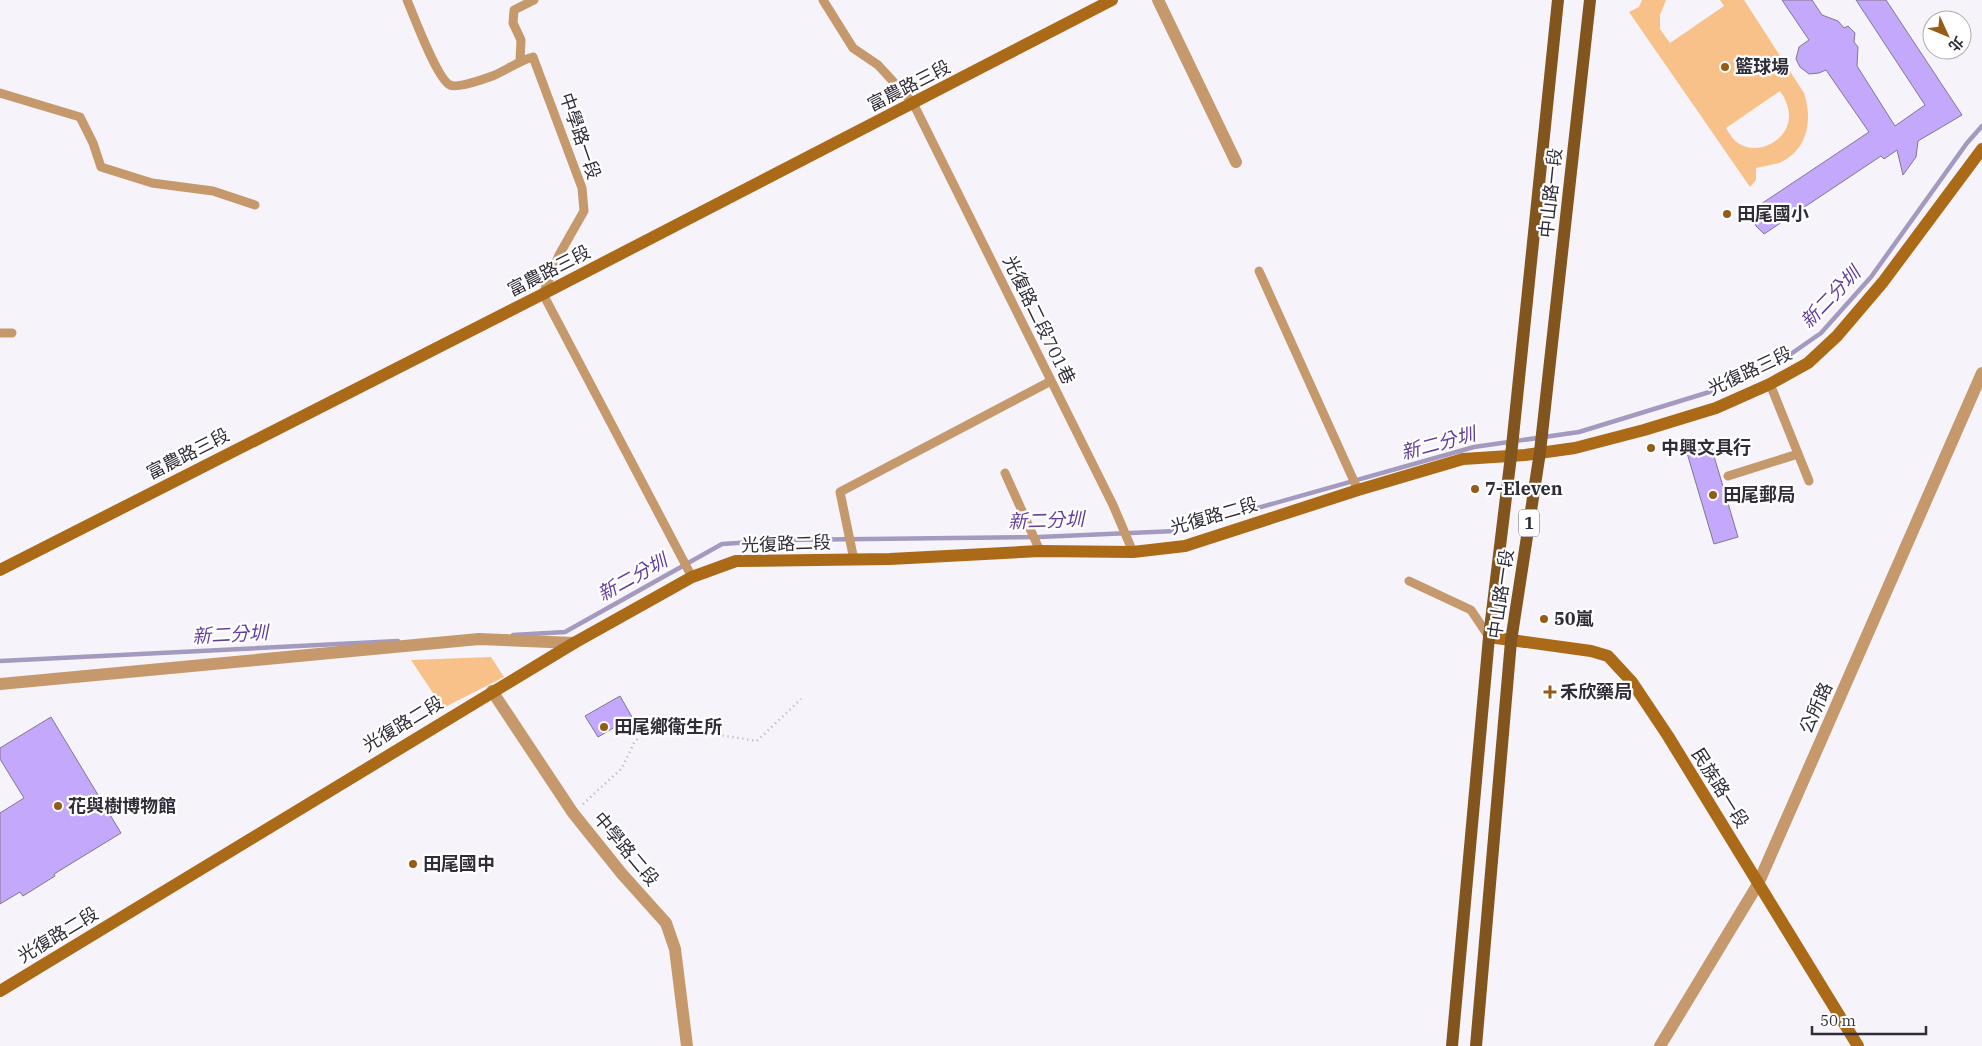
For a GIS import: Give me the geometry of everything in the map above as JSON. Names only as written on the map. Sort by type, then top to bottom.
[{"type":"main road","name":"中山路一段","points":[[1452,1046],[1489,637],[1511,456],[1558,0]]},
{"type":"main road","name":"中山路一段","points":[[1476,1046],[1511,641],[1540,452],[1590,0]]},
{"type":"street","name":"富農路三段","points":[[0,570],[544,294],[1112,0]]},
{"type":"street","points":[[1158,0],[1236,162]]},
{"type":"street","name":"光復路三段","points":[[1525,455],[1575,448],[1644,430],[1716,408],[1770,384],[1808,363],[1837,336],[1884,282],[1982,149]]},
{"type":"street","name":"公所路","points":[[1660,1046],[1758,884],[1982,372]]},
{"type":"street","name":"光復路二段","points":[[0,991],[574,643],[692,577],[736,561],[854,560],[1040,551],[1133,552],[1185,546],[1358,490],[1463,459],[1525,455]]},
{"type":"street","name":"民族路一段","points":[[1489,637],[1591,651],[1608,656],[1632,682],[1658,720],[1858,1046]]},
{"type":"street","points":[[0,684],[479,640],[574,643]]},
{"type":"street","name":"中學路二段","points":[[492,691],[573,813],[666,923],[675,949],[687,1046]]},
{"type":"lane","points":[[407,0],[440,74],[450,85],[458,86],[495,75],[520,61],[521,40],[514,23],[514,10],[534,0]]},
{"type":"lane","name":"光復路二段701巷","points":[[823,0],[853,48],[878,65],[913,103],[1113,505],[1133,552]]},
{"type":"lane","name":"中學路一段","points":[[520,61],[533,57],[582,188],[584,211],[559,255],[544,294]]},
{"type":"lane","points":[[0,92],[80,117],[93,143],[101,167],[152,183],[213,191],[256,205]]},
{"type":"lane","points":[[1259,271],[1358,490]]},
{"type":"lane","points":[[544,294],[692,577]]},
{"type":"lane","points":[[0,333],[12,333]]},
{"type":"lane","points":[[854,560],[840,492],[1051,382]]},
{"type":"lane","points":[[1770,384],[1809,481]]},
{"type":"lane","points":[[1728,476],[1798,454]]},
{"type":"lane","points":[[1005,473],[1040,551]]},
{"type":"lane","points":[[1409,581],[1471,610],[1489,637]]},
{"type":"path","points":[[573,813],[622,768],[634,743],[643,732],[696,731],[757,741],[801,699]]},
{"type":"shaded area","points":[[1642,0],[1666,0],[1660,15],[1660,29],[1670,43],[1724,6],[1720,0],[1744,0],[1804,93],[1807,103],[1808,123],[1806,133],[1796,151],[1789,158],[1779,163],[1756,168],[1756,180],[1750,187],[1629,12],[1639,7]],"holes":[[[1780,91],[1785,100],[1789,116],[1788,125],[1778,139],[1771,144],[1754,148],[1746,147],[1734,140],[1726,128]]]},
{"type":"shaded area","points":[[491,657],[504,677],[443,708],[411,660]]},
{"type":"building","points":[[1782,0],[1812,0],[1822,15],[1838,21],[1844,28],[1848,26],[1855,33],[1854,42],[1858,47],[1857,66],[1895,126],[1925,105],[1856,0],[1886,0],[1922,54],[1922,60],[1926,60],[1962,115],[1918,141],[1916,157],[1903,175],[1897,150],[1884,159],[1881,156],[1764,234],[1756,226],[1752,210],[1869,132],[1826,70],[1809,74],[1800,67],[1796,59],[1799,47],[1809,40]]},
{"type":"building","name":"田尾郵局","points":[[1711,446],[1738,537],[1714,544],[1687,453]]},
{"type":"building","name":"田尾鄉衛生所","points":[[620,696],[632,717],[598,737],[585,716]]},
{"type":"building","name":"花與樹博物館","points":[[51,717],[121,833],[54,874],[55,876],[23,896],[20,892],[0,904],[0,813],[24,798],[0,759],[0,748]]},
{"type":"waterway","name":"新二分圳","points":[[513,635],[565,632],[722,544],[782,540],[1039,537],[1176,531],[1474,447],[1579,432],[1729,386],[1778,363],[1821,333],[1871,277],[1967,143],[1982,126]]},
{"type":"waterway","name":"新二分圳","points":[[0,661],[398,641]]},
{"type":"place","name":"籃球場","points":[[1725,67]]},
{"type":"place","name":"田尾國小","points":[[1727,214]]},
{"type":"place","name":"中興文具行","points":[[1651,448]]},
{"type":"place","name":"7-Eleven","points":[[1475,489]]},
{"type":"place","name":"田尾郵局","points":[[1713,495]]},
{"type":"place","name":"50嵐","points":[[1544,619]]},
{"type":"place","name":"禾欣藥局","points":[[1550,692]]},
{"type":"place","name":"田尾鄉衛生所","points":[[604,727]]},
{"type":"place","name":"花與樹博物館","points":[[58,806]]},
{"type":"place","name":"田尾國中","points":[[413,864]]}]
